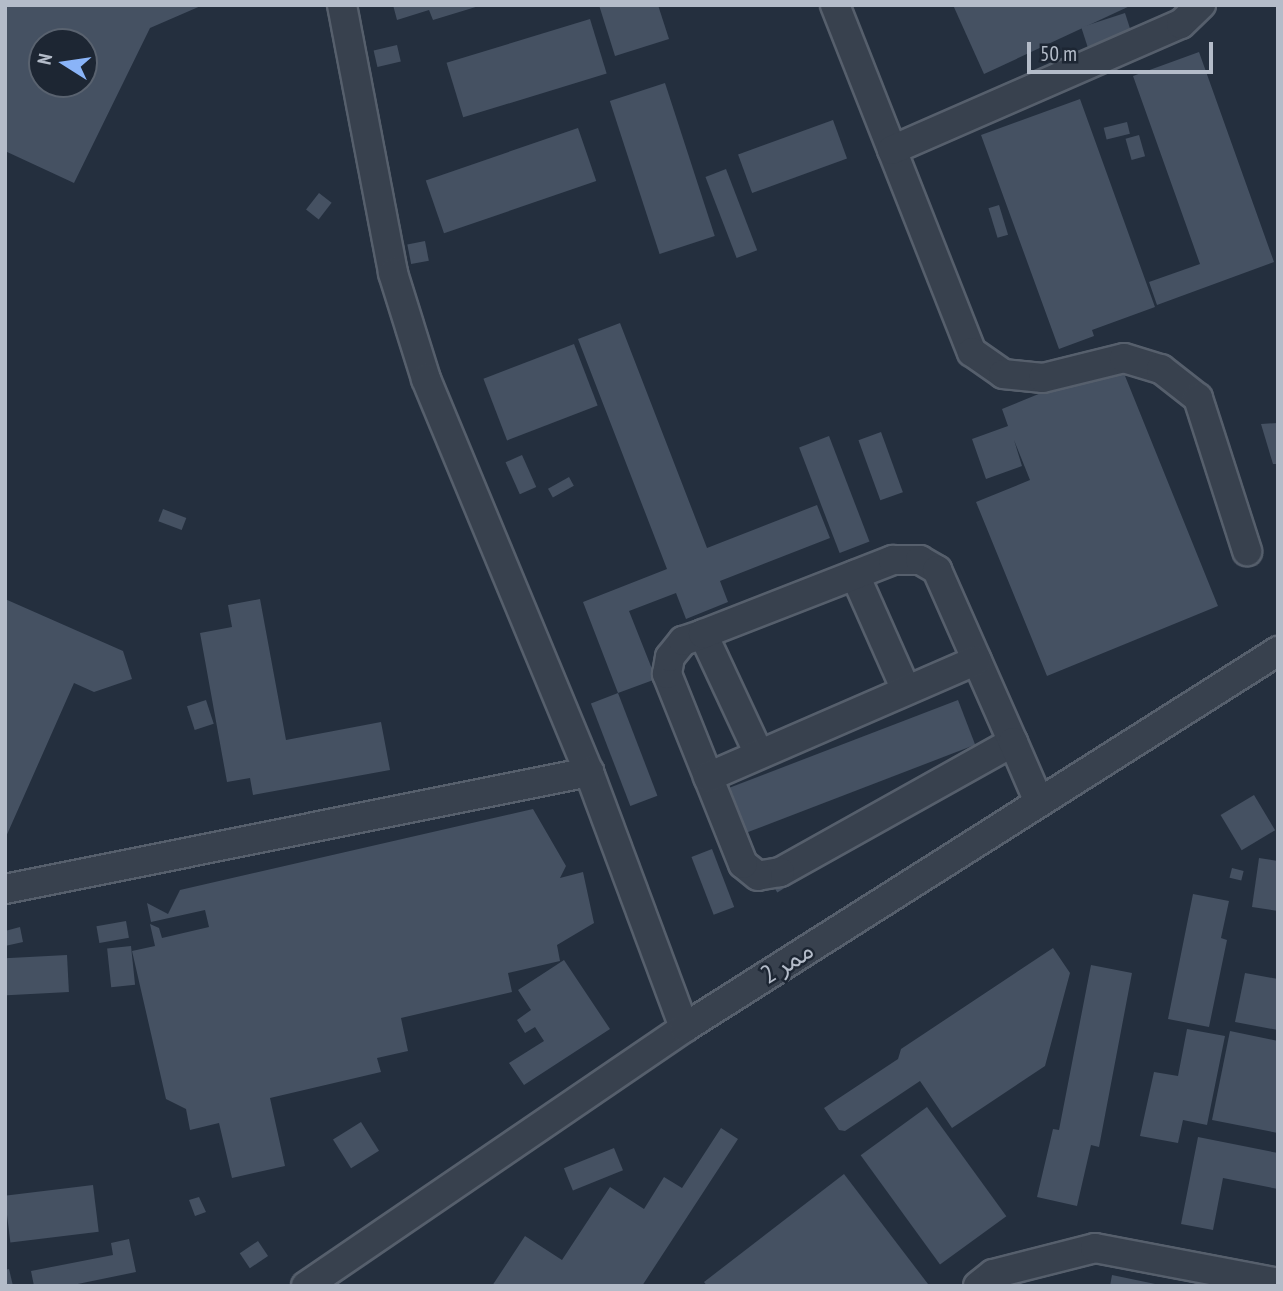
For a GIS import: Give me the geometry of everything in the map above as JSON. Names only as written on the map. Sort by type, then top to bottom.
[{"type":"lane","points":[[342,5],[393,272],[426,379],[589,772],[684,1028]]},
{"type":"lane","points":[[835,5],[972,352],[1003,374],[1030,377],[1043,378],[1124,358],[1161,369],[1198,398],[1247,551]]},
{"type":"lane","points":[[892,150],[1181,24],[1201,5]]},
{"type":"lane","points":[[1013,743],[780,872],[758,876],[743,864],[708,777],[667,674],[670,657],[683,641],[893,560],[920,560],[937,569],[1039,802]]},
{"type":"lane","points":[[855,575],[906,691]]},
{"type":"lane","points":[[703,634],[759,754]]},
{"type":"lane","name":"ممر 2","points":[[306,1286],[684,1028],[1278,651]]},
{"type":"lane","points":[[708,777],[976,660]]},
{"type":"lane","points":[[5,889],[589,772]]},
{"type":"lane","points":[[978,1286],[993,1274],[1095,1248],[1278,1283]]},
{"type":"building","points":[[5,5],[203,5],[150,28],[74,183],[5,151]]},
{"type":"building","points":[[393,5],[479,6],[433,20],[429,10],[397,20]]},
{"type":"building","points":[[599,5],[658,5],[669,39],[615,56]]},
{"type":"building","points":[[953,5],[1132,5],[984,74]]},
{"type":"building","points":[[1125,13],[1132,34],[1088,48],[1081,27]]},
{"type":"building","points":[[590,19],[607,74],[463,117],[447,63]]},
{"type":"building","points":[[397,45],[401,62],[377,67],[374,50]]},
{"type":"building","points":[[1199,52],[1274,262],[1157,305],[1149,282],[1200,264],[1133,76]]},
{"type":"building","points":[[665,83],[715,236],[660,254],[610,101]]},
{"type":"building","points":[[1080,99],[1155,307],[1092,330],[1094,336],[1059,349],[981,135]]},
{"type":"building","points":[[833,120],[847,159],[752,193],[738,155]]},
{"type":"building","points":[[1127,122],[1130,134],[1107,139],[1104,128]]},
{"type":"building","points":[[578,128],[596,181],[444,233],[426,180]]},
{"type":"building","points":[[1139,135],[1145,156],[1132,160],[1126,139]]},
{"type":"building","points":[[726,169],[757,250],[737,258],[705,177]]},
{"type":"building","points":[[319,193],[332,203],[319,219],[306,210]]},
{"type":"building","points":[[999,205],[1008,235],[998,238],[988,208]]},
{"type":"building","points":[[425,241],[429,261],[411,264],[407,244]]},
{"type":"building","points":[[620,323],[707,548],[817,505],[830,538],[720,581],[728,602],[686,619],[676,593],[629,611],[656,679],[618,693],[583,602],[667,569],[578,339]]},
{"type":"building","points":[[574,344],[598,406],[507,440],[483,379]]},
{"type":"building","points":[[1119,361],[1218,606],[1047,676],[976,502],[1030,480],[1014,440],[1022,466],[986,479],[972,439],[1008,426],[1002,409]]},
{"type":"building","points":[[1278,423],[1278,464],[1273,464],[1261,424]]},
{"type":"building","points":[[881,432],[903,492],[880,500],[858,440]]},
{"type":"building","points":[[829,436],[869,541],[840,553],[799,447]]},
{"type":"building","points":[[522,455],[536,487],[520,494],[506,462]]},
{"type":"building","points":[[569,477],[574,486],[553,497],[548,489]]},
{"type":"building","points":[[163,509],[186,518],[182,530],[158,521]]},
{"type":"building","points":[[5,599],[123,651],[132,679],[94,692],[74,683],[5,839]]},
{"type":"building","points":[[260,599],[286,740],[381,722],[390,770],[253,795],[250,778],[227,782],[200,633],[232,627],[228,605]]},
{"type":"building","points":[[618,693],[657,796],[630,806],[591,703]]},
{"type":"building","points":[[206,700],[214,724],[195,730],[187,706]]},
{"type":"building","points":[[958,700],[975,745],[736,837],[719,792]]},
{"type":"building","points":[[1254,795],[1275,830],[1242,850],[1221,815]]},
{"type":"building","points":[[533,809],[566,866],[560,878],[583,872],[594,923],[557,945],[560,961],[508,973],[512,992],[401,1018],[408,1051],[377,1058],[381,1072],[270,1098],[285,1166],[232,1178],[219,1123],[190,1130],[186,1109],[166,1099],[132,951],[155,946],[150,924],[159,928],[162,938],[209,927],[205,910],[151,922],[147,903],[168,914],[180,890]]},
{"type":"building","points":[[712,849],[734,907],[714,915],[691,857]]},
{"type":"building","points":[[1259,858],[1278,861],[1278,911],[1252,907]]},
{"type":"building","points":[[1232,868],[1244,871],[1241,881],[1230,878]]},
{"type":"building","points":[[798,869],[803,877],[777,893],[773,885]]},
{"type":"building","points":[[1193,894],[1229,901],[1221,938],[1227,940],[1209,1027],[1168,1019]]},
{"type":"building","points":[[126,921],[129,938],[99,943],[96,926]]},
{"type":"building","points":[[20,927],[23,942],[5,946],[5,931]]},
{"type":"building","points":[[131,946],[135,985],[111,987],[107,949]]},
{"type":"building","points":[[1053,948],[1070,973],[1045,1066],[952,1128],[920,1081],[845,1131],[839,1130],[824,1108],[898,1059],[901,1049]]},
{"type":"building","points":[[67,955],[69,992],[7,995],[5,958]]},
{"type":"building","points":[[564,960],[610,1029],[524,1085],[509,1063],[544,1041],[535,1027],[525,1033],[517,1020],[531,1010],[518,990]]},
{"type":"building","points":[[1091,965],[1132,973],[1099,1147],[1091,1145],[1077,1206],[1037,1197],[1053,1129],[1059,1130]]},
{"type":"building","points":[[1245,973],[1278,979],[1278,1030],[1235,1022]]},
{"type":"building","points":[[1187,1029],[1225,1036],[1207,1125],[1183,1120],[1178,1143],[1140,1136],[1154,1072],[1178,1076]]},
{"type":"building","points":[[1230,1031],[1278,1041],[1278,1133],[1212,1120]]},
{"type":"building","points":[[927,1107],[1006,1216],[940,1264],[861,1155]]},
{"type":"building","points":[[361,1122],[379,1151],[351,1168],[333,1139]]},
{"type":"building","points":[[721,1128],[738,1139],[642,1286],[492,1286],[525,1236],[562,1260],[610,1187],[644,1209],[664,1177],[682,1188]]},
{"type":"building","points":[[1198,1137],[1278,1153],[1278,1189],[1223,1178],[1213,1230],[1181,1224]]},
{"type":"building","points":[[614,1148],[623,1170],[573,1190],[564,1168]]},
{"type":"building","points":[[844,1174],[928,1284],[707,1286],[704,1282]]},
{"type":"building","points":[[93,1185],[99,1232],[10,1242],[5,1196]]},
{"type":"building","points":[[199,1197],[206,1212],[195,1216],[189,1200]]},
{"type":"building","points":[[129,1239],[136,1272],[68,1286],[34,1286],[31,1271],[113,1255],[111,1243]]},
{"type":"building","points":[[258,1241],[268,1256],[250,1268],[240,1253]]},
{"type":"building","points":[[9,1269],[13,1286],[5,1286],[5,1270]]},
{"type":"building","points":[[1112,1275],[1160,1285],[1160,1286],[1110,1286]]}]
